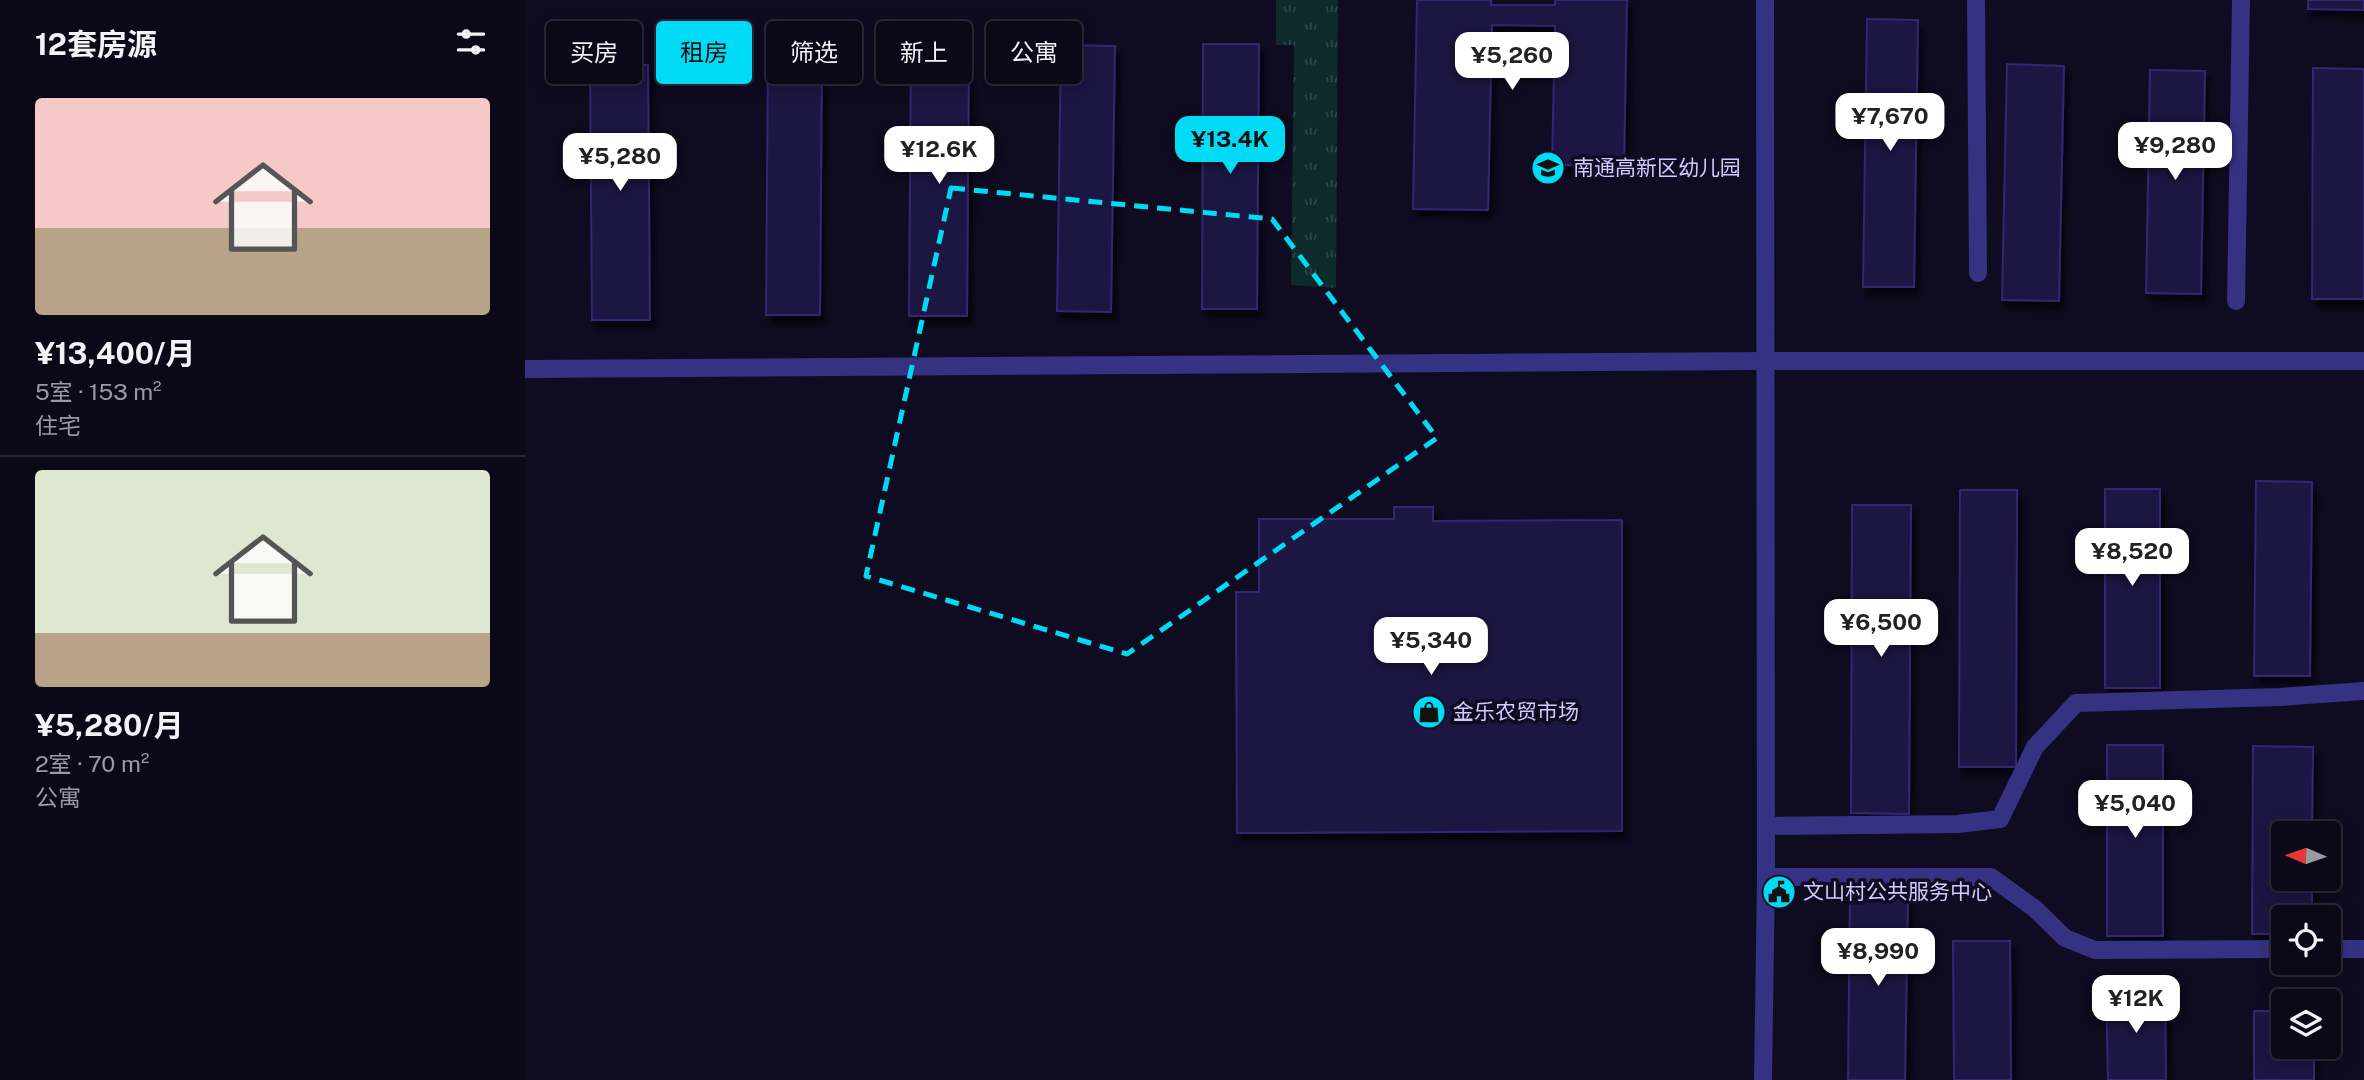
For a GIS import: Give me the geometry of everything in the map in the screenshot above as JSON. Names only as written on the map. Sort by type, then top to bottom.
[{"type":"street","points":[[1763,1080],[1766,877],[1765,0]]},
{"type":"street","points":[[1976,0],[1978,272]]},
{"type":"street","points":[[2236,301],[2241,0]]},
{"type":"street","points":[[525,369],[1764,361],[2364,361]]},
{"type":"street","points":[[1766,826],[1958,824],[2000,819],[2035,747],[2076,702],[2280,697],[2364,691]]},
{"type":"street","points":[[1766,877],[1991,877],[2034,908],[2065,938],[2095,950],[2271,949]]},
{"type":"street","points":[[2341,949],[2364,949]]},
{"type":"highlighted area","points":[[951,188],[1272,219],[1437,438],[1127,654],[866,576]]},
{"type":"green space","points":[[1276,0],[1338,0],[1336,288],[1291,285],[1294,45],[1276,45]]},
{"type":"building","points":[[1417,0],[1491,0],[1491,5],[1555,5],[1555,0],[1627,0],[1624,166],[1552,165],[1555,26],[1492,25],[1488,210],[1413,209]]},
{"type":"building","points":[[2308,0],[2364,0],[2364,10],[2308,9]]},
{"type":"building","points":[[1867,19],[1918,20],[1914,287],[1863,287]]},
{"type":"building","points":[[1203,44],[1259,44],[1257,309],[1202,309]]},
{"type":"building","points":[[1082,45],[1115,46],[1111,312],[1057,311],[1060,84],[1082,84]]},
{"type":"building","points":[[2007,64],[2064,66],[2059,301],[2002,300]]},
{"type":"building","points":[[642,65],[648,65],[650,320],[592,320],[590,84],[642,84]]},
{"type":"building","points":[[2313,68],[2364,69],[2364,299],[2312,299]]},
{"type":"building","points":[[2150,70],[2205,71],[2201,294],[2146,293]]},
{"type":"building","points":[[768,84],[822,84],[820,315],[766,315]]},
{"type":"building","points":[[911,84],[969,84],[967,316],[909,316]]},
{"type":"building","points":[[2256,481],[2312,482],[2310,676],[2254,676]]},
{"type":"building","points":[[2105,489],[2160,489],[2160,688],[2105,688]]},
{"type":"building","points":[[1960,490],[2017,490],[2016,767],[1959,767]]},
{"type":"building","points":[[1852,505],[1911,505],[1909,814],[1851,813]]},
{"type":"building","name":"金乐农贸市场","points":[[1394,507],[1433,507],[1433,521],[1622,520],[1622,831],[1237,833],[1236,592],[1259,592],[1259,519],[1394,519]]},
{"type":"building","points":[[2107,745],[2163,745],[2163,936],[2107,936]]},
{"type":"building","points":[[2253,746],[2313,747],[2312,821],[2271,821],[2271,891],[2312,891],[2312,905],[2271,905],[2271,934],[2252,934]]},
{"type":"building","points":[[1850,896],[1908,897],[1905,1080],[1848,1080]]},
{"type":"building","points":[[1953,941],[2010,941],[2011,1080],[1954,1080]]},
{"type":"building","points":[[2165,989],[2166,1080],[2108,1080],[2106,990]]},
{"type":"building","points":[[2254,1011],[2271,1011],[2271,1059],[2314,1059],[2314,1080],[2254,1080]]},
{"type":"place","name":"南通高新区幼儿园","points":[[1548,168]]},
{"type":"place","name":"金乐农贸市场","points":[[1429,712]]},
{"type":"place","name":"文山村公共服务中心","points":[[1779,892]]}]
